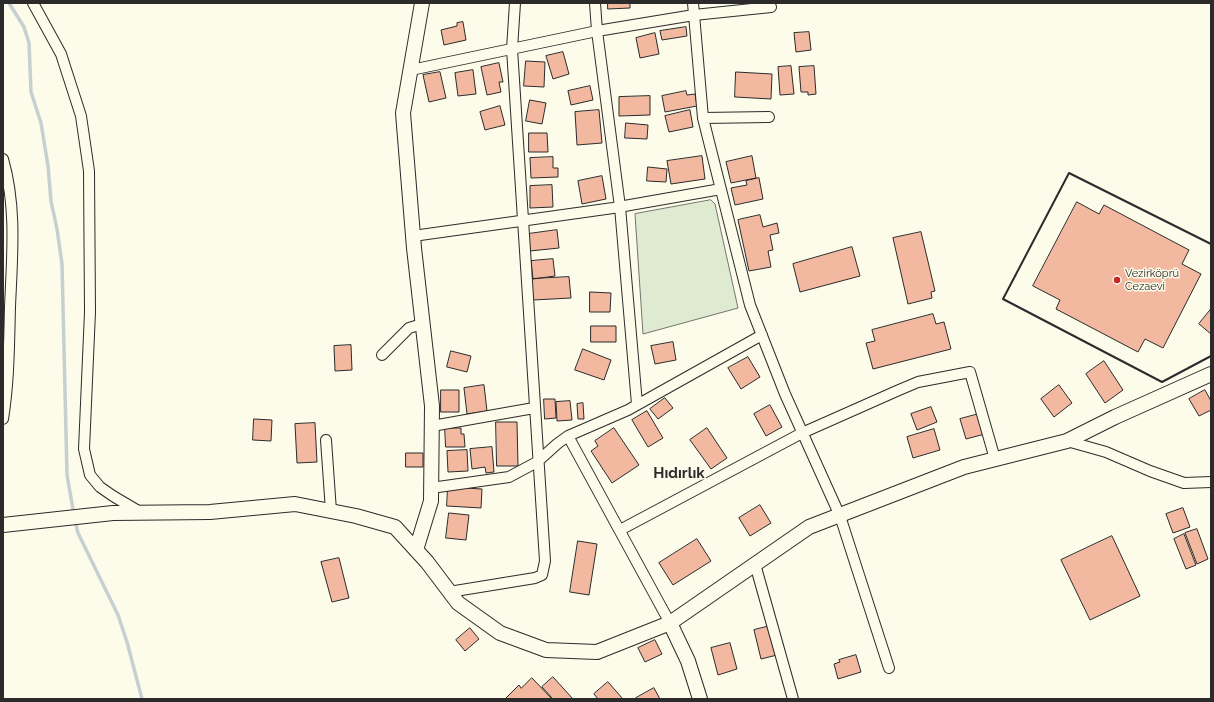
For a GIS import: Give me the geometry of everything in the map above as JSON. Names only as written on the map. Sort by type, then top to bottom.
[{"type":"street","points":[[33,3],[60,54],[74,95],[81,116],[89,171],[90,312],[84,449],[90,474],[100,486],[113,496],[141,513]]},
{"type":"street","points":[[416,550],[430,501],[432,406],[413,236],[403,112],[422,3]]},
{"type":"street","points":[[449,592],[535,578],[542,575],[545,561],[537,462],[512,49],[515,3]]},
{"type":"street","points":[[595,3],[597,32],[620,207],[637,404]]},
{"type":"street","points":[[693,3],[703,118],[750,305],[785,394],[840,516],[889,668]]},
{"type":"street","points":[[411,70],[597,32],[694,15],[771,7]]},
{"type":"street","points":[[703,118],[769,117]]},
{"type":"street","points":[[3,159],[13,219],[6,329],[5,405],[3,419]]},
{"type":"street","points":[[413,236],[620,207],[721,189]]},
{"type":"street","points":[[382,355],[409,328],[422,324]]},
{"type":"street","points":[[431,488],[509,477],[537,462],[568,436],[637,404],[762,335]]},
{"type":"street","points":[[620,530],[802,433],[918,382],[970,372],[995,459]]},
{"type":"street","points":[[3,525],[113,513],[210,512],[295,504],[356,516],[395,527],[427,562],[458,603],[500,633],[546,650],[597,652],[670,623],[809,527],[964,467],[1067,441],[1115,417],[1211,374]]},
{"type":"street","points":[[432,426],[534,408]]},
{"type":"street","points":[[568,436],[670,623],[688,661],[700,699]]},
{"type":"street","points":[[326,440],[331,511]]},
{"type":"street","points":[[1067,441],[1106,452],[1150,471],[1184,483],[1211,482]]},
{"type":"street","points":[[755,564],[793,699]]},
{"type":"green space","points":[[711,200],[715,204],[738,308],[643,334],[635,214]]},
{"type":"building","points":[[608,3],[630,3],[630,8],[608,9]]},
{"type":"building","points":[[463,22],[466,40],[444,45],[441,30],[457,26],[457,23]]},
{"type":"building","points":[[686,27],[687,36],[662,40],[660,31]]},
{"type":"building","points":[[809,32],[811,50],[796,52],[794,33]]},
{"type":"building","points":[[655,33],[659,54],[640,58],[636,38]]},
{"type":"building","points":[[563,52],[569,74],[553,79],[546,56]]},
{"type":"building","points":[[526,61],[545,62],[544,87],[524,86]]},
{"type":"building","points":[[499,63],[503,82],[499,82],[501,92],[487,95],[481,67]]},
{"type":"building","points":[[791,66],[794,94],[780,95],[778,67]]},
{"type":"building","points":[[814,66],[816,94],[808,95],[808,92],[801,92],[799,67]]},
{"type":"building","points":[[473,70],[476,94],[458,96],[455,73]]},
{"type":"building","points":[[440,72],[446,98],[429,102],[423,75]]},
{"type":"building","points":[[736,72],[772,74],[771,99],[735,97]]},
{"type":"building","points":[[590,86],[593,100],[571,105],[568,91]]},
{"type":"building","points":[[686,91],[687,95],[695,94],[697,106],[665,112],[662,96]]},
{"type":"building","points":[[650,96],[650,115],[619,116],[619,97]]},
{"type":"building","points":[[530,100],[546,103],[542,124],[526,121]]},
{"type":"building","points":[[500,106],[505,125],[485,130],[480,112]]},
{"type":"building","points":[[599,110],[602,143],[577,145],[575,112]]},
{"type":"building","points":[[690,110],[693,127],[669,132],[665,116]]},
{"type":"building","points":[[626,123],[648,125],[647,139],[625,138]]},
{"type":"building","points":[[529,133],[547,133],[548,152],[529,152]]},
{"type":"building","points":[[702,156],[705,179],[671,184],[667,161]]},
{"type":"building","points":[[752,156],[756,178],[731,183],[726,162]]},
{"type":"building","points":[[553,157],[553,168],[558,168],[558,177],[531,178],[530,158]]},
{"type":"building","points":[[648,167],[667,169],[666,182],[647,181]]},
{"type":"building","points":[[602,176],[606,199],[582,204],[578,181]]},
{"type":"building","points":[[759,178],[763,199],[735,205],[731,188],[747,185],[746,181]]},
{"type":"building","points":[[552,185],[553,207],[530,208],[530,186]]},
{"type":"building","name":"Vezirköprü Cezaevi","points":[[1077,202],[1099,214],[1104,205],[1189,250],[1182,264],[1201,274],[1163,348],[1145,339],[1138,352],[1056,309],[1060,300],[1033,286]]},
{"type":"building","points":[[760,215],[763,227],[777,223],[779,233],[770,235],[773,250],[768,251],[771,267],[749,271],[738,220]]},
{"type":"building","points":[[557,230],[559,248],[530,251],[528,234]]},
{"type":"building","points":[[921,232],[935,291],[931,292],[932,298],[908,304],[893,238]]},
{"type":"building","points":[[852,247],[860,276],[800,292],[793,264]]},
{"type":"building","points":[[553,259],[555,276],[533,279],[531,261]]},
{"type":"building","points":[[569,277],[571,298],[533,300],[531,279]]},
{"type":"building","points":[[590,292],[611,293],[610,312],[590,312]]},
{"type":"building","points":[[1211,309],[1211,334],[1199,324]]},
{"type":"building","points":[[933,314],[936,324],[944,322],[951,349],[873,369],[866,343],[875,341],[872,330]]},
{"type":"building","points":[[591,326],[616,326],[616,342],[591,342]]},
{"type":"building","points":[[673,342],[676,360],[655,364],[651,346]]},
{"type":"building","points":[[351,345],[352,370],[335,371],[334,346]]},
{"type":"building","points":[[583,349],[611,360],[604,380],[575,370]]},
{"type":"building","points":[[451,351],[471,356],[467,372],[447,367]]},
{"type":"building","points":[[748,357],[760,377],[741,389],[728,368]]},
{"type":"building","points":[[1104,361],[1123,390],[1105,403],[1086,374]]},
{"type":"building","points":[[484,385],[487,411],[467,414],[464,388]]},
{"type":"building","points":[[1059,385],[1072,403],[1054,417],[1041,399]]},
{"type":"building","points":[[441,390],[459,390],[459,412],[441,412]]},
{"type":"building","points":[[1205,390],[1211,401],[1211,410],[1199,416],[1189,399]]},
{"type":"building","points":[[665,398],[673,408],[658,419],[650,409]]},
{"type":"building","points":[[544,399],[555,399],[556,418],[545,419]]},
{"type":"building","points":[[570,401],[572,420],[557,421],[556,402]]},
{"type":"building","points":[[583,403],[584,419],[578,419],[577,404]]},
{"type":"building","points":[[770,405],[782,427],[766,436],[754,414]]},
{"type":"building","points":[[931,407],[937,422],[917,430],[911,414]]},
{"type":"building","points":[[647,411],[663,438],[648,447],[632,420]]},
{"type":"building","points":[[979,414],[985,434],[966,439],[960,419]]},
{"type":"building","points":[[254,419],[272,420],[271,441],[253,440]]},
{"type":"building","points":[[496,422],[517,422],[518,466],[497,466]]},
{"type":"building","points":[[315,423],[317,462],[297,463],[295,424]]},
{"type":"building","points":[[445,428],[461,428],[461,434],[464,434],[465,447],[446,447]]},
{"type":"building","points":[[614,428],[639,465],[612,483],[591,451],[598,446],[595,441]]},
{"type":"building","points":[[707,428],[727,458],[711,469],[690,440]]},
{"type":"building","points":[[934,429],[940,450],[913,458],[907,437]]},
{"type":"building","points":[[492,447],[494,472],[486,473],[485,467],[472,469],[470,449]]},
{"type":"building","points":[[467,450],[468,471],[448,472],[447,451]]},
{"type":"building","points":[[406,453],[423,453],[423,467],[406,467]]},
{"type":"building","points":[[448,487],[482,489],[481,508],[447,506]]},
{"type":"building","points":[[760,505],[771,523],[750,536],[739,518]]},
{"type":"building","points":[[1183,508],[1190,527],[1173,533],[1166,514]]},
{"type":"building","points":[[449,513],[469,515],[466,540],[446,538]]},
{"type":"building","points":[[1197,529],[1208,559],[1197,564],[1185,533]]},
{"type":"building","points":[[1184,534],[1196,565],[1186,569],[1174,539]]},
{"type":"building","points":[[1112,536],[1140,596],[1090,620],[1061,560]]},
{"type":"building","points":[[697,539],[711,561],[673,585],[659,563]]},
{"type":"building","points":[[578,541],[597,544],[589,595],[570,592]]},
{"type":"building","points":[[339,558],[349,598],[332,602],[321,562]]},
{"type":"building","points":[[770,626],[777,655],[761,659],[754,630]]},
{"type":"building","points":[[470,628],[479,639],[465,651],[456,640]]},
{"type":"building","points":[[655,640],[662,654],[645,662],[638,648]]},
{"type":"building","points":[[730,643],[737,669],[718,675],[711,648]]},
{"type":"building","points":[[856,655],[861,672],[838,679],[834,664],[840,662],[839,660]]},
{"type":"building","points":[[553,677],[573,699],[553,699],[542,687]]},
{"type":"building","points":[[532,678],[552,699],[505,699],[519,685],[521,688]]},
{"type":"building","points":[[608,682],[623,699],[598,699],[594,694]]},
{"type":"building","points":[[654,688],[660,699],[636,698]]},
{"type":"waterway","points":[[9,3],[24,27],[29,43],[31,92],[41,123],[48,166],[51,201],[62,264],[67,475],[74,515]]},
{"type":"waterway","points":[[75,521],[78,533],[118,615],[127,642],[142,699]]},
{"type":"wall","points":[[1211,244],[1069,173],[1003,299],[1162,382],[1211,356]]},
{"type":"place","name":"Vezirköprü Cezaevi","points":[[1117,280]]},
{"type":"district","name":"Hıdırlık","points":[[679,473]]}]
